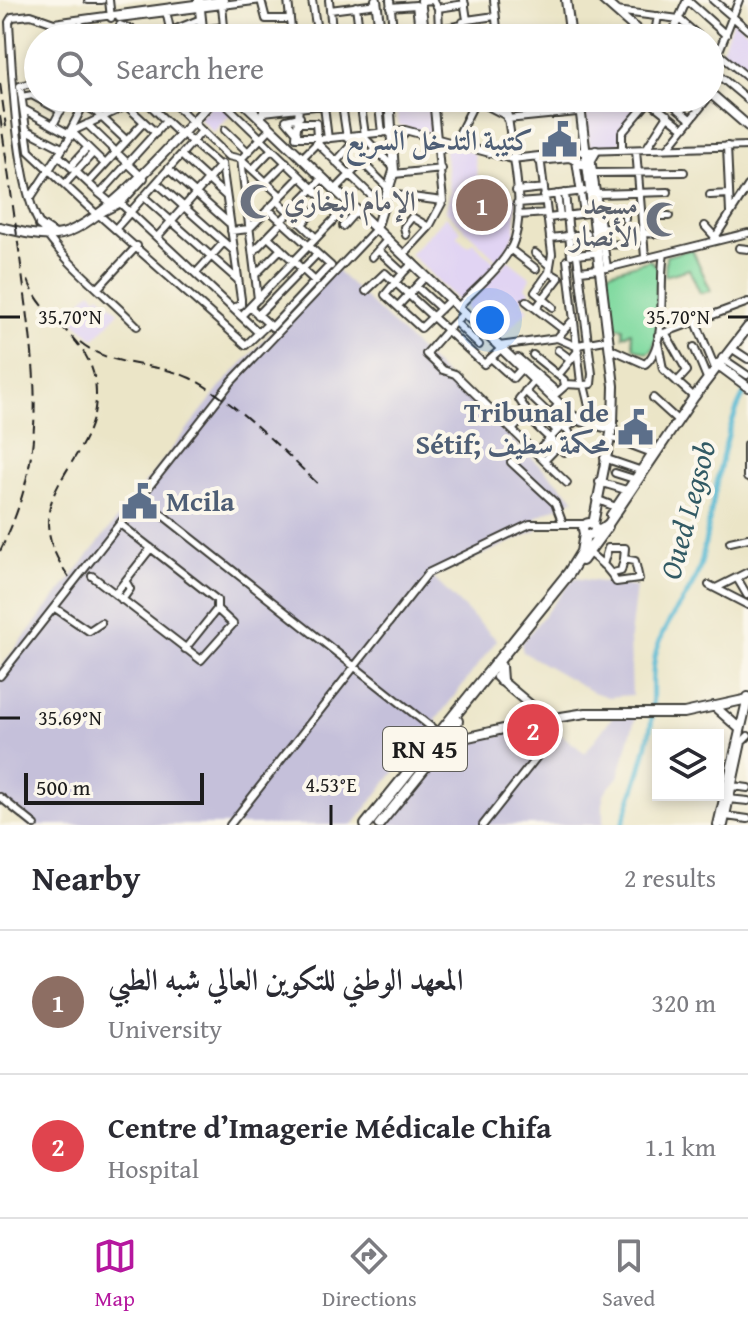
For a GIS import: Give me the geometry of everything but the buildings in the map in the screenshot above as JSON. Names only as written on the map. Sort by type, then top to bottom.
[{"type":"highway","name":"RN 45","points":[[366,825],[440,734],[495,679],[585,556],[596,525]]},
{"type":"highway","name":"RN 45","points":[[495,679],[569,573],[596,525]]},
{"type":"highway","name":"RN 45","points":[[376,825],[440,734]]},
{"type":"main road","points":[[565,0],[568,24]]},
{"type":"main road","points":[[603,0],[630,24]]},
{"type":"main road","points":[[377,2],[379,24]]},
{"type":"main road","points":[[200,4],[202,24]]},
{"type":"main road","points":[[724,106],[748,126]]},
{"type":"main road","points":[[0,227],[52,235],[73,230],[117,202],[204,112]]},
{"type":"main road","points":[[258,112],[270,129],[534,381],[582,421],[610,431]]},
{"type":"main road","points":[[376,229],[394,171],[391,112]]},
{"type":"main road","name":"RN 45","points":[[577,112],[588,157],[584,191],[587,213],[594,253],[601,268]]},
{"type":"main road","name":"RN 45","points":[[580,112],[601,268],[602,346],[610,431],[596,525]]},
{"type":"main road","points":[[393,127],[406,131],[394,147]]},
{"type":"main road","points":[[568,153],[588,157]]},
{"type":"main road","points":[[30,232],[39,222],[52,235]]},
{"type":"main road","points":[[596,525],[616,507],[676,419],[748,327]]},
{"type":"main road","points":[[718,363],[746,380]]},
{"type":"main road","name":"RN 45","points":[[596,525],[596,499],[610,431]]},
{"type":"main road","points":[[747,448],[748,477]]},
{"type":"main road","points":[[495,679],[539,717]]},
{"type":"main road","points":[[376,825],[446,742],[526,724],[539,717],[694,712],[748,698],[743,737],[721,825]]},
{"type":"main road","points":[[714,706],[743,737]]},
{"type":"street","points":[[88,0],[102,0]]},
{"type":"street","points":[[109,0],[118,24]]},
{"type":"street","points":[[150,0],[152,12]]},
{"type":"street","points":[[200,4],[262,0],[266,19],[290,19]]},
{"type":"street","points":[[288,0],[291,24]]},
{"type":"street","points":[[312,0],[316,24]]},
{"type":"street","points":[[329,0],[331,24]]},
{"type":"street","points":[[423,24],[421,0],[433,0],[438,8],[439,24]]},
{"type":"street","points":[[494,0],[496,24]]},
{"type":"street","points":[[619,0],[615,11],[678,18],[685,24]]},
{"type":"street","points":[[676,24],[686,0],[713,24]]},
{"type":"street","points":[[705,17],[713,0],[748,30]]},
{"type":"street","points":[[729,0],[748,7]]},
{"type":"street","points":[[39,222],[30,201],[13,82],[14,60],[9,22],[12,17],[31,15],[51,23],[81,23],[214,1],[223,3]]},
{"type":"street","points":[[330,10],[377,2]]},
{"type":"street","points":[[438,8],[464,2],[465,22]]},
{"type":"street","points":[[718,24],[739,2]]},
{"type":"street","points":[[223,3],[224,24]]},
{"type":"street","points":[[392,24],[390,4],[416,5],[421,24]]},
{"type":"street","points":[[356,6],[358,24]]},
{"type":"street","points":[[166,10],[169,24]]},
{"type":"street","points":[[724,40],[730,14]]},
{"type":"street","points":[[458,24],[495,16]]},
{"type":"street","points":[[657,24],[658,16]]},
{"type":"street","points":[[115,19],[126,24]]},
{"type":"street","points":[[192,24],[201,19]]},
{"type":"street","points":[[724,59],[748,78]]},
{"type":"street","points":[[724,81],[748,100]]},
{"type":"street","points":[[24,83],[21,84],[24,110]]},
{"type":"street","points":[[24,112],[29,151],[236,336],[247,345],[267,325]]},
{"type":"street","points":[[28,112],[71,134],[105,164]]},
{"type":"street","points":[[53,125],[60,112]]},
{"type":"street","points":[[30,190],[49,170],[80,112]]},
{"type":"street","points":[[97,112],[126,140]]},
{"type":"street","points":[[71,134],[111,112]]},
{"type":"street","points":[[131,112],[156,133]]},
{"type":"street","points":[[156,112],[221,165],[238,278],[238,306],[259,333]]},
{"type":"street","points":[[183,112],[234,158],[253,169],[316,238]]},
{"type":"street","points":[[235,112],[339,214]]},
{"type":"street","points":[[262,112],[262,115],[274,112]]},
{"type":"street","points":[[290,147],[301,112]]},
{"type":"street","points":[[325,112],[328,139]]},
{"type":"street","points":[[344,112],[347,138]]},
{"type":"street","points":[[361,112],[362,136],[394,171],[442,169]]},
{"type":"street","points":[[381,112],[382,133]]},
{"type":"street","points":[[404,254],[429,227],[443,201],[434,112]]},
{"type":"street","points":[[440,151],[454,144],[467,112]]},
{"type":"street","points":[[496,112],[507,118],[577,112]]},
{"type":"street","points":[[507,112],[518,215],[510,249],[458,306],[455,322],[427,351],[427,356],[443,370],[455,374],[567,483]]},
{"type":"street","points":[[622,150],[622,133],[640,112]]},
{"type":"street","points":[[664,112],[683,128]]},
{"type":"street","points":[[682,112],[690,119]]},
{"type":"street","points":[[668,148],[696,112]]},
{"type":"street","points":[[646,149],[668,115]]},
{"type":"street","points":[[384,208],[317,140],[316,123],[286,120],[296,135],[317,140],[382,133],[393,127]]},
{"type":"street","points":[[100,194],[166,121]]},
{"type":"street","points":[[88,183],[144,122]]},
{"type":"street","points":[[87,124],[140,179]]},
{"type":"street","points":[[117,227],[203,129]]},
{"type":"street","points":[[203,129],[234,158],[242,176],[258,299]]},
{"type":"street","points":[[158,236],[221,165],[248,152],[270,129]]},
{"type":"street","points":[[27,130],[52,142],[73,169],[100,194],[130,212],[238,306],[250,307],[267,325],[273,327],[316,282],[376,229]]},
{"type":"street","points":[[406,131],[512,159],[552,157],[576,161],[584,191],[545,195],[517,203]]},
{"type":"street","points":[[221,144],[227,133],[248,152]]},
{"type":"street","points":[[336,162],[362,136]]},
{"type":"street","points":[[302,158],[317,140]]},
{"type":"street","points":[[48,151],[52,142]]},
{"type":"street","points":[[727,146],[730,213]]},
{"type":"street","points":[[588,157],[622,150],[748,146]]},
{"type":"street","points":[[501,156],[511,147]]},
{"type":"street","points":[[253,169],[272,149]]},
{"type":"street","points":[[335,190],[375,149]]},
{"type":"street","points":[[65,184],[73,169],[90,150]]},
{"type":"street","points":[[636,150],[645,257]]},
{"type":"street","points":[[552,157],[568,153],[636,173],[684,172]]},
{"type":"street","points":[[181,155],[226,196]]},
{"type":"street","points":[[588,157],[603,245],[601,268]]},
{"type":"street","points":[[536,308],[559,277],[551,263],[540,158]]},
{"type":"street","points":[[266,182],[286,162]]},
{"type":"street","points":[[362,162],[389,191],[443,201]]},
{"type":"street","points":[[152,166],[196,194],[220,215],[230,229]]},
{"type":"street","points":[[223,178],[242,176]]},
{"type":"street","points":[[230,229],[249,229],[300,177]]},
{"type":"street","points":[[253,252],[323,178]]},
{"type":"street","points":[[157,183],[234,251]]},
{"type":"street","points":[[714,238],[748,186]]},
{"type":"street","points":[[516,191],[545,195]]},
{"type":"street","points":[[596,194],[668,192]]},
{"type":"street","points":[[536,453],[562,429],[582,421],[589,409],[572,305],[572,257],[561,193]]},
{"type":"street","points":[[710,195],[729,194]]},
{"type":"street","points":[[144,197],[238,278]]},
{"type":"street","points":[[294,232],[324,200]]},
{"type":"street","points":[[220,215],[227,207]]},
{"type":"street","points":[[229,329],[339,214],[353,207]]},
{"type":"street","points":[[343,226],[353,207]]},
{"type":"street","points":[[268,209],[334,268]]},
{"type":"street","points":[[613,227],[614,211],[625,216],[669,216]]},
{"type":"street","points":[[518,215],[587,213]]},
{"type":"street","points":[[603,245],[625,244],[625,216]]},
{"type":"street","points":[[183,232],[195,217]]},
{"type":"street","points":[[406,235],[404,227],[412,217],[429,227]]},
{"type":"street","points":[[705,226],[714,238]]},
{"type":"street","points":[[600,227],[625,228]]},
{"type":"street","points":[[180,284],[224,243],[230,229]]},
{"type":"street","points":[[580,271],[645,257],[661,257],[714,238],[748,233]]},
{"type":"street","points":[[550,238],[587,234]]},
{"type":"street","points":[[625,238],[663,234]]},
{"type":"street","points":[[52,235],[57,247],[137,326]]},
{"type":"street","points":[[268,237],[316,282]]},
{"type":"street","points":[[372,257],[388,239]]},
{"type":"street","points":[[99,287],[137,246]]},
{"type":"street","points":[[739,248],[748,249]]},
{"type":"street","points":[[238,278],[255,273],[281,249]]},
{"type":"street","points":[[510,249],[536,269]]},
{"type":"street","points":[[378,250],[403,273]]},
{"type":"street","points":[[553,307],[535,290],[551,263],[594,253]]},
{"type":"street","points":[[163,268],[176,254]]},
{"type":"street","points":[[258,315],[317,254]]},
{"type":"street","points":[[551,263],[537,254],[551,263]]},
{"type":"street","points":[[533,355],[563,377],[583,384],[592,381],[602,346],[584,304],[580,271],[572,257]]},
{"type":"street","points":[[661,257],[660,336],[663,369]]},
{"type":"street","points":[[413,263],[385,293],[421,328],[441,309],[458,306]]},
{"type":"street","points":[[0,676],[232,381],[334,268]]},
{"type":"street","points":[[366,291],[383,273],[396,281],[484,364],[501,347],[557,338],[578,348],[602,346],[645,364],[650,360],[660,336],[748,302]]},
{"type":"street","points":[[398,306],[426,276]]},
{"type":"street","points":[[417,287],[441,309]]},
{"type":"street","points":[[551,288],[559,294]]},
{"type":"street","points":[[282,291],[295,303]]},
{"type":"street","points":[[526,301],[564,330]]},
{"type":"street","points":[[572,305],[584,304]]},
{"type":"street","points":[[557,338],[574,319]]},
{"type":"street","points":[[236,336],[249,322]]},
{"type":"street","points":[[455,322],[479,345]]},
{"type":"street","points":[[696,322],[718,363]]},
{"type":"street","points":[[472,353],[489,335]]},
{"type":"street","points":[[660,336],[687,371],[677,382]]},
{"type":"street","points":[[739,338],[748,344]]},
{"type":"street","points":[[694,347],[707,378]]},
{"type":"street","points":[[549,415],[570,359],[578,348]]},
{"type":"street","points":[[731,348],[748,359]]},
{"type":"street","points":[[558,350],[570,359]]},
{"type":"street","points":[[518,358],[556,399]]},
{"type":"street","points":[[492,359],[513,378]]},
{"type":"street","points":[[650,360],[694,397]]},
{"type":"street","points":[[505,385],[522,368]]},
{"type":"street","points":[[512,430],[526,416],[528,410],[519,399],[534,381]]},
{"type":"street","points":[[525,391],[570,434],[560,450],[544,461]]},
{"type":"street","points":[[653,398],[676,419]]},
{"type":"street","points":[[526,416],[560,450]]},
{"type":"street","points":[[610,431],[654,453]]},
{"type":"street","points":[[604,458],[642,471]]},
{"type":"street","points":[[511,462],[555,503],[563,524]]},
{"type":"street","points":[[615,473],[635,480]]},
{"type":"street","points":[[599,482],[627,491]]},
{"type":"street","points":[[141,498],[440,734]]},
{"type":"street","points":[[596,499],[616,507]]},
{"type":"street","points":[[230,825],[428,573],[520,528],[539,523],[596,525]]},
{"type":"street","points":[[120,524],[217,600],[217,609],[185,649]]},
{"type":"street","points":[[730,542],[748,538]]},
{"type":"street","points":[[603,565],[611,547],[625,548],[621,571],[613,573]]},
{"type":"street","points":[[115,594],[151,548]]},
{"type":"street","points":[[585,556],[603,565],[619,582],[639,579],[635,561],[624,559]]},
{"type":"street","points":[[748,572],[712,587],[748,605]]},
{"type":"street","points":[[92,576],[201,660],[207,658],[233,622],[217,609]]},
{"type":"street","points":[[737,578],[747,594],[737,600]]},
{"type":"street","points":[[122,600],[130,589],[126,582]]},
{"type":"street","points":[[55,608],[89,631],[101,623]]},
{"type":"street","points":[[483,825],[551,739],[550,728],[539,717]]},
{"type":"street","points":[[721,825],[733,786],[737,755]]},
{"type":"street","points":[[737,766],[748,769]]},
{"type":"street","points":[[733,786],[748,788]]},
{"type":"street","points":[[0,797],[35,825]]},
{"type":"street","points":[[727,798],[748,801]]},
{"type":"street","points":[[726,816],[748,818]]},
{"type":"shaded area","points":[[733,19],[748,32],[748,76],[724,56],[724,44]]},
{"type":"shaded area","points":[[205,112],[232,113],[213,132],[199,118]]},
{"type":"shaded area","points":[[397,112],[433,112],[436,134],[399,125]]},
{"type":"shaded area","points":[[585,112],[639,112],[617,146],[590,147]]},
{"type":"shaded area","points":[[453,147],[474,153],[481,196],[516,197],[515,233],[499,262],[446,211],[450,192],[445,150]]},
{"type":"shaded area","points":[[446,216],[461,231],[457,235],[463,242],[468,246],[473,242],[496,264],[460,302],[410,254]]},
{"type":"shaded area","points":[[508,260],[531,278],[525,287],[530,291],[521,302],[529,309],[499,339],[465,307]]},
{"type":"shaded area","points":[[333,267],[575,499],[536,517],[538,530],[432,577],[497,640],[436,720],[438,723],[432,725],[430,733],[426,731],[353,825],[28,825],[0,803],[0,668],[222,385]]},
{"type":"shaded area","points":[[91,291],[97,297],[100,294],[119,312],[94,339],[68,315]]},
{"type":"shaded area","points":[[574,578],[636,587],[630,637],[632,695],[608,697],[593,692],[523,652],[521,644]]},
{"type":"shaded area","points":[[613,716],[636,716],[618,777],[603,794],[603,825],[381,825],[445,746],[558,722],[558,732],[585,753]]},
{"type":"green space","points":[[692,249],[711,291],[700,293],[689,269],[665,276],[666,256]]},
{"type":"green space","points":[[650,260],[659,268],[659,331],[652,350],[647,353],[634,348],[631,332],[623,336],[623,328],[612,327],[606,273]]},
{"type":"waterway","name":"Oued Legsob","points":[[622,825],[648,738],[658,646],[698,572],[725,445],[748,388]]},
{"type":"railway","points":[[0,83],[6,127]]},
{"type":"railway","points":[[0,116],[34,385],[32,451],[15,517],[0,551]]},
{"type":"railway","points":[[28,280],[45,309],[79,345],[94,375],[96,394],[93,419],[84,442],[51,501],[48,523],[53,548],[69,577]]},
{"type":"railway","points":[[80,342],[106,357],[176,373],[206,387],[257,427],[319,485]]},
{"type":"place","name":"كتيبة التدخل السريع","points":[[559,140]]},
{"type":"place","name":"الإمام البخاري","points":[[258,201]]},
{"type":"place","name":"المعهد الوطني للتكوين العالي شبه الطبي","points":[[482,205]]},
{"type":"place","name":"مسجد الأنصار","points":[[664,220]]},
{"type":"place","name":"Tribunal de Sétif; محكمة سطيف","points":[[635,428]]},
{"type":"place","name":"Mcila","points":[[140,501]]},
{"type":"place","name":"Centre d’Imagerie Médicale Chifa","points":[[533,730]]}]
